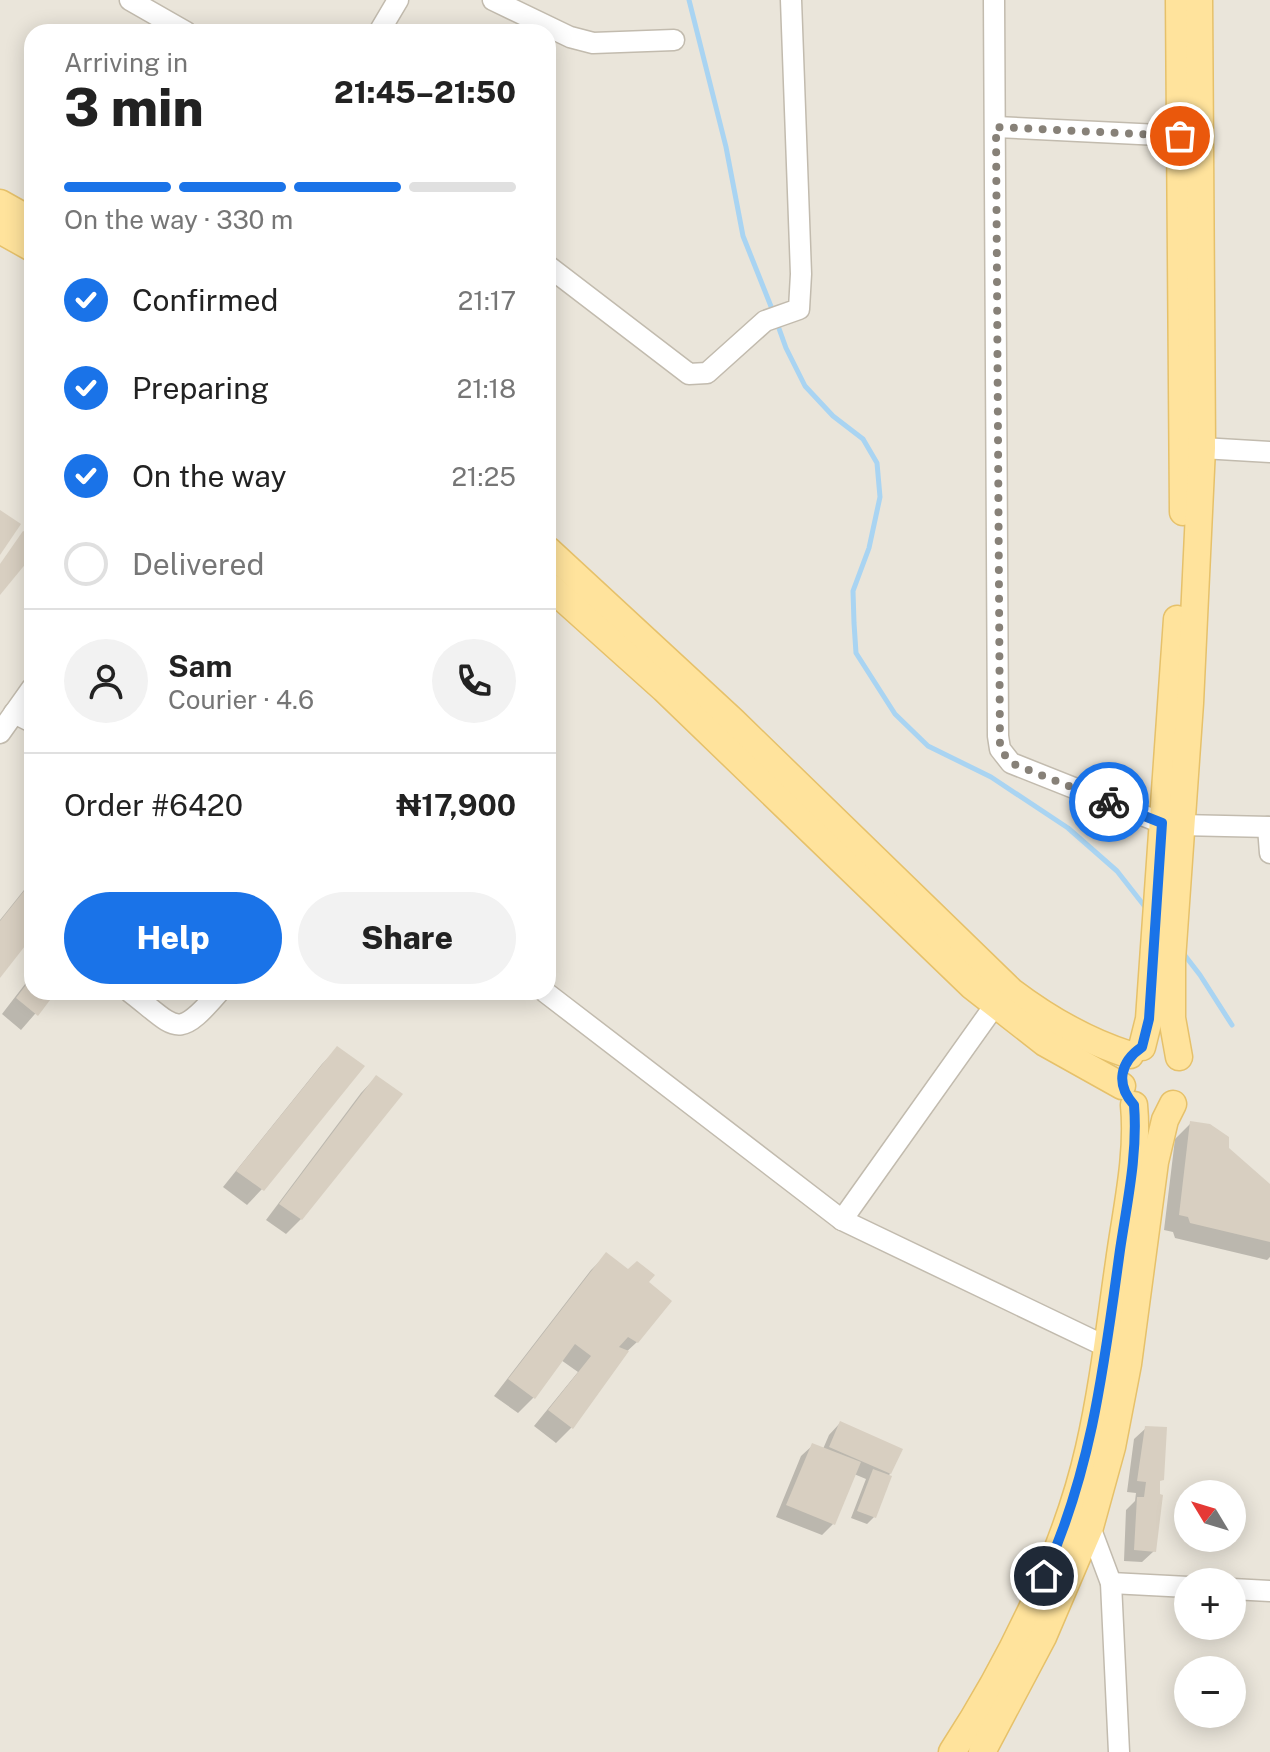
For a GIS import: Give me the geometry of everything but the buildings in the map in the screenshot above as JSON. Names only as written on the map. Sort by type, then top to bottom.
[{"type":"main road","points":[[952,1752],[1026,1619],[1072,1508],[1089,1448],[1107,1347],[1134,1154],[1128,1095],[1121,1075],[1136,1051],[1149,1019],[1165,931],[1183,545],[1179,0]]},
{"type":"main road","points":[[982,1752],[1043,1637],[1090,1527],[1112,1447],[1128,1364],[1155,1162],[1165,1120],[1181,1081],[1172,1018],[1172,960],[1157,906],[1190,703],[1202,448],[1199,0]]},
{"type":"main road","points":[[0,203],[24,216]]},
{"type":"main road","points":[[0,230],[24,244]]},
{"type":"main road","points":[[556,557],[733,721],[1011,991],[1037,1011],[1081,1037],[1136,1051],[1158,1045],[1173,1051],[1181,1081]]},
{"type":"main road","points":[[556,592],[664,689],[995,1005],[1045,1043],[1152,1110],[1181,1081]]},
{"type":"street","points":[[130,0],[172,24]]},
{"type":"street","points":[[384,24],[398,0]]},
{"type":"street","points":[[493,0],[543,24]]},
{"type":"street","points":[[556,272],[689,374],[707,373],[765,321],[796,311],[800,306],[801,274],[791,0]]},
{"type":"street","points":[[994,0],[997,720],[1000,749],[1011,763],[1171,824],[1269,827],[1270,853]]},
{"type":"street","points":[[556,30],[593,43],[674,40]]},
{"type":"street","points":[[996,127],[1180,136]]},
{"type":"street","points":[[1202,448],[1270,452]]},
{"type":"street","points":[[0,733],[23,717]]},
{"type":"street","points":[[140,1000],[171,1024],[183,1026],[194,1020],[212,1000]]},
{"type":"street","points":[[555,1000],[842,1220],[1107,1347]]},
{"type":"street","points":[[842,1220],[995,1005]]},
{"type":"street","points":[[1090,1527],[1111,1583],[1119,1752]]},
{"type":"street","points":[[1111,1583],[1174,1586]]},
{"type":"street","points":[[1246,1590],[1270,1591]]},
{"type":"shaded area","points":[[0,0],[1270,0],[1270,1752],[0,1752]]},
{"type":"waterway","points":[[689,0],[726,147],[743,236],[774,314]]},
{"type":"waterway","points":[[777,323],[805,386],[833,416],[863,439],[877,463],[880,497],[869,548],[853,591],[856,653],[895,714],[928,746],[991,777],[1068,828],[1117,871],[1146,908]]},
{"type":"waterway","points":[[1183,953],[1232,1025]]},
{"type":"way so far","points":[[1109,802],[1011,763],[1000,749],[997,705],[996,127],[1180,136]]},
{"type":"route","points":[[1044,1576],[1072,1508],[1089,1448],[1107,1347],[1134,1154],[1134,1105],[1126,1096],[1121,1075],[1130,1055],[1142,1047],[1149,1019],[1162,823],[1109,802]]}]
